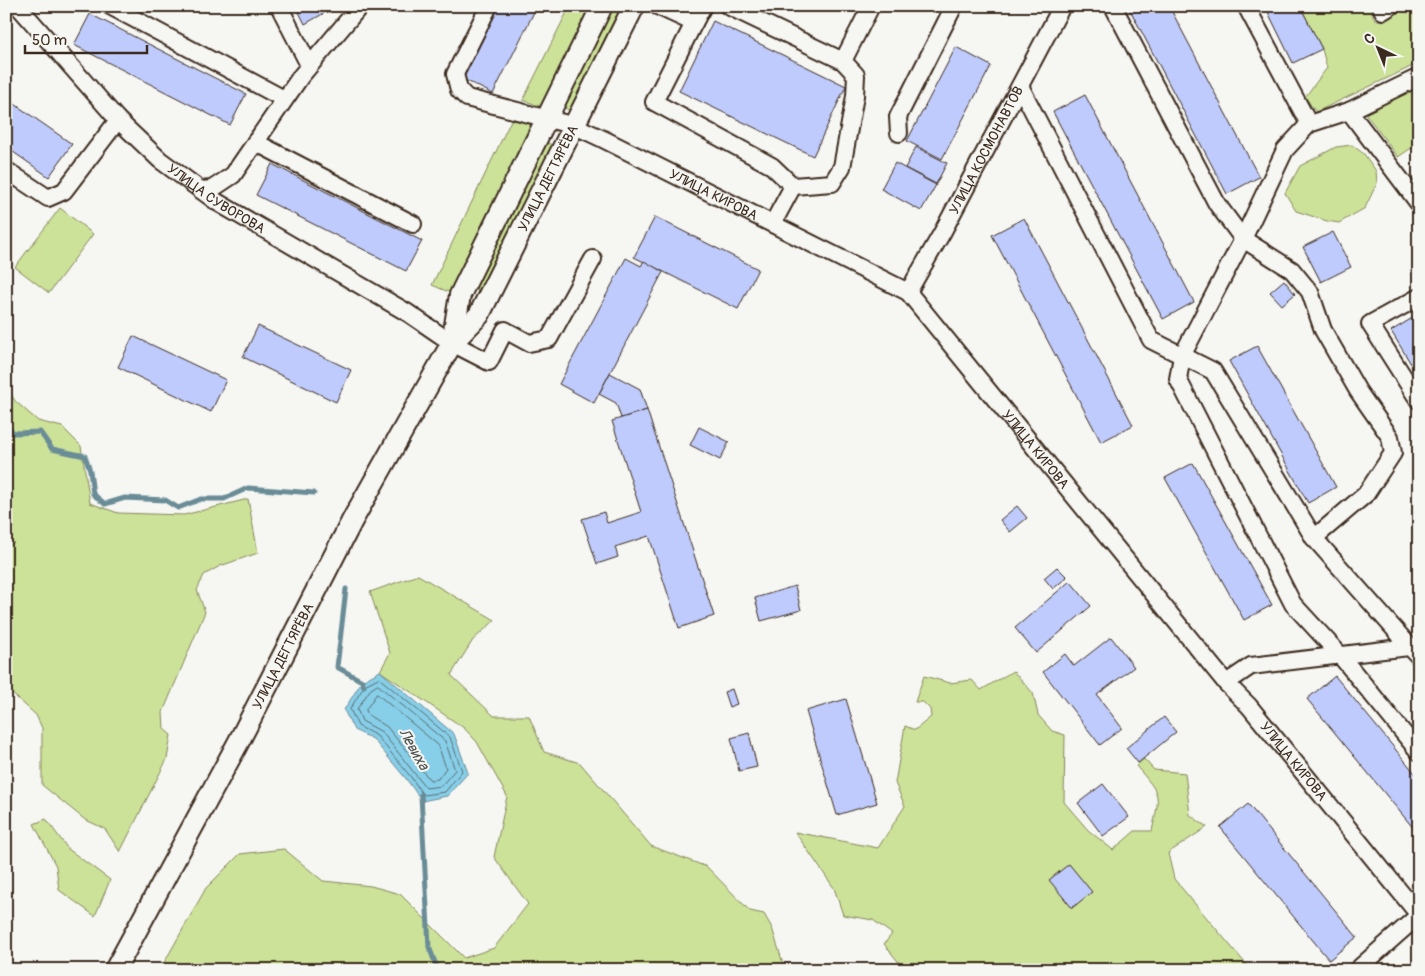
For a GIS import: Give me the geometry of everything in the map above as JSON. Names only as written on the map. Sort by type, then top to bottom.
[{"type":"main road","name":"УЛИЦА ДЕГТЯРЁВА","points":[[452,343],[460,295],[602,6]]},
{"type":"main road","name":"УЛИЦА ДЕГТЯРЁВА","points":[[115,970],[238,743],[353,519],[452,343],[479,314],[634,6]]},
{"type":"street","name":"УЛИЦА СУВОРОВА","points":[[18,6],[118,120],[160,160],[225,207],[408,313],[452,343],[489,362],[505,330],[529,343],[549,339],[593,259]]},
{"type":"street","points":[[110,6],[284,99]]},
{"type":"street","points":[[279,6],[309,65]]},
{"type":"street","points":[[201,190],[212,190],[233,175],[309,65],[360,6]]},
{"type":"street","name":"УЛИЦА КИРОВА","points":[[489,6],[455,74],[459,90],[467,98],[575,126],[773,223],[908,292],[1226,683],[1249,706],[1419,915]]},
{"type":"street","points":[[657,6],[694,23]]},
{"type":"street","points":[[703,6],[654,102],[772,166],[793,186],[832,182],[842,167],[855,96],[856,75],[843,61],[728,6]]},
{"type":"street","points":[[843,61],[871,6]]},
{"type":"street","points":[[899,133],[898,117],[954,6]]},
{"type":"street","name":"УЛИЦА КОСМОНАВТОВ","points":[[908,292],[942,233],[1062,6]]},
{"type":"street","points":[[1113,6],[1216,204],[1243,239],[1292,270],[1310,292],[1323,330],[1358,391],[1390,437],[1393,453],[1366,494],[1314,538]]},
{"type":"street","points":[[1246,6],[1309,124]]},
{"type":"street","points":[[1381,6],[1383,11],[1392,6]]},
{"type":"street","points":[[1419,77],[1349,111],[1309,124],[1285,150],[1243,239],[1182,356],[1178,379],[1293,604],[1339,654],[1419,752]]},
{"type":"street","points":[[1020,86],[1150,340],[1212,371],[1314,538],[1416,650]]},
{"type":"street","points":[[1349,111],[1419,204]]},
{"type":"street","points":[[6,170],[48,198],[64,191],[118,120]]},
{"type":"street","points":[[255,142],[413,224]]},
{"type":"street","points":[[773,223],[793,186]]},
{"type":"street","points":[[1419,296],[1370,324],[1419,401]]},
{"type":"street","points":[[1226,683],[1251,666],[1339,654],[1416,650]]},
{"type":"street","points":[[1356,970],[1419,915]]},
{"type":"green space","points":[[570,6],[593,6],[542,107],[523,100]]},
{"type":"green space","points":[[613,6],[623,6],[571,111],[563,107]]},
{"type":"green space","points":[[1300,6],[1368,6],[1376,21],[1407,6],[1419,6],[1419,63],[1316,112],[1305,97],[1327,68],[1322,49]]},
{"type":"green space","points":[[1419,84],[1419,143],[1398,157],[1362,109]]},
{"type":"green space","points":[[514,114],[534,124],[451,293],[432,285]]},
{"type":"green space","points":[[546,142],[554,146],[482,293],[474,289]]},
{"type":"green space","points":[[1352,145],[1364,154],[1376,171],[1377,183],[1365,208],[1339,223],[1296,211],[1285,193],[1300,166],[1336,147]]},
{"type":"green space","points":[[60,208],[93,234],[49,293],[15,267]]},
{"type":"green space","points":[[6,385],[15,401],[38,421],[62,427],[81,446],[90,503],[118,513],[184,515],[248,499],[258,553],[220,566],[204,575],[197,590],[205,612],[163,712],[164,729],[171,735],[167,759],[120,852],[105,829],[84,819],[42,785],[42,728],[36,715],[6,688],[6,546],[14,543],[6,538]]},
{"type":"green space","points":[[418,575],[495,620],[473,640],[451,675],[494,716],[529,716],[544,752],[580,763],[651,846],[707,867],[750,911],[764,914],[772,928],[785,970],[160,970],[206,888],[240,854],[284,849],[323,881],[371,886],[400,894],[464,958],[494,948],[528,904],[494,857],[507,796],[477,742],[464,728],[380,671],[390,653],[370,592]]},
{"type":"green space","points":[[1013,671],[1033,693],[1038,715],[1052,731],[1065,735],[1064,802],[1088,830],[1113,850],[1135,831],[1152,831],[1157,809],[1157,796],[1151,783],[1136,766],[1144,759],[1154,770],[1185,773],[1190,815],[1207,827],[1168,853],[1174,879],[1251,970],[905,970],[884,944],[892,934],[873,920],[843,915],[834,888],[795,832],[878,848],[905,806],[895,783],[905,726],[915,730],[931,717],[930,709],[923,702],[915,702],[924,676],[950,683],[972,680],[981,690]]},
{"type":"green space","points":[[46,819],[68,849],[110,880],[95,916],[59,890],[56,866],[34,824]]},
{"type":"water","points":[[380,671],[454,734],[468,773],[447,796],[422,801],[373,739],[354,730],[344,710],[362,681]]},
{"type":"building","points":[[296,6],[335,6],[335,7],[305,24]]},
{"type":"building","points":[[499,6],[537,6],[493,94],[463,79]]},
{"type":"building","points":[[1128,6],[1169,6],[1259,177],[1227,194]]},
{"type":"building","points":[[1265,6],[1300,6],[1322,49],[1293,63]]},
{"type":"building","points":[[90,14],[246,94],[230,125],[74,45]]},
{"type":"building","points":[[713,21],[846,86],[813,156],[679,91]]},
{"type":"building","points":[[956,47],[991,66],[942,159],[907,141]]},
{"type":"building","points":[[1085,95],[1194,302],[1163,319],[1053,112]]},
{"type":"building","points":[[6,98],[72,144],[49,177],[6,147]]},
{"type":"building","points":[[916,147],[947,163],[936,184],[905,168]]},
{"type":"building","points":[[895,163],[936,185],[921,211],[881,189]]},
{"type":"building","points":[[272,164],[422,241],[406,271],[256,195]]},
{"type":"building","points":[[655,217],[758,269],[738,309],[634,257]]},
{"type":"building","points":[[1024,218],[1133,425],[1101,442],[992,235]]},
{"type":"building","points":[[1333,232],[1351,267],[1321,282],[1303,247]]},
{"type":"building","points":[[626,258],[641,266],[644,261],[663,272],[594,403],[559,384]]},
{"type":"building","points":[[1284,280],[1295,294],[1282,305],[1270,292]]},
{"type":"building","points":[[1419,314],[1419,377],[1391,331]]},
{"type":"building","points":[[258,326],[351,370],[336,402],[243,357]]},
{"type":"building","points":[[133,336],[226,380],[211,412],[118,367]]},
{"type":"building","points":[[1257,346],[1336,487],[1308,503],[1229,361]]},
{"type":"building","points":[[610,373],[640,389],[647,410],[621,418],[616,403],[599,394]]},
{"type":"building","points":[[647,410],[714,616],[679,628],[649,536],[615,547],[618,557],[597,564],[582,519],[604,512],[607,523],[641,512],[612,421]]},
{"type":"building","points":[[699,427],[729,442],[720,460],[690,445]]},
{"type":"building","points":[[1193,463],[1272,605],[1244,620],[1165,478]]},
{"type":"building","points":[[1017,506],[1027,518],[1010,532],[1000,520]]},
{"type":"building","points":[[1057,567],[1067,577],[1053,589],[1044,578]]},
{"type":"building","points":[[1070,581],[1091,606],[1036,653],[1015,628]]},
{"type":"building","points":[[795,586],[801,610],[761,621],[755,598]]},
{"type":"building","points":[[1111,637],[1134,667],[1097,695],[1122,728],[1100,745],[1043,672],[1065,654],[1074,666]]},
{"type":"building","points":[[1335,676],[1419,778],[1419,835],[1307,699]]},
{"type":"building","points":[[732,689],[737,704],[729,707],[724,692]]},
{"type":"building","points":[[846,699],[877,803],[837,815],[806,711]]},
{"type":"building","points":[[1164,717],[1176,732],[1138,763],[1126,748]]},
{"type":"building","points":[[749,733],[757,767],[739,771],[731,738]]},
{"type":"building","points":[[1103,784],[1129,817],[1103,836],[1078,803]]},
{"type":"building","points":[[1248,804],[1357,937],[1329,960],[1220,827]]},
{"type":"building","points":[[1069,864],[1092,892],[1072,908],[1049,880]]},
{"type":"waterway","name":"Левиха","points":[[6,426],[14,433],[40,432],[52,449],[85,456],[90,471],[93,494],[105,504],[125,498],[165,500],[178,508],[201,499],[224,499],[248,488],[314,493]]},
{"type":"waterway","name":"Левиха","points":[[346,589],[337,667],[362,681],[364,686]]},
{"type":"waterway","name":"Левиха","points":[[421,795],[429,947],[438,970]]}]
